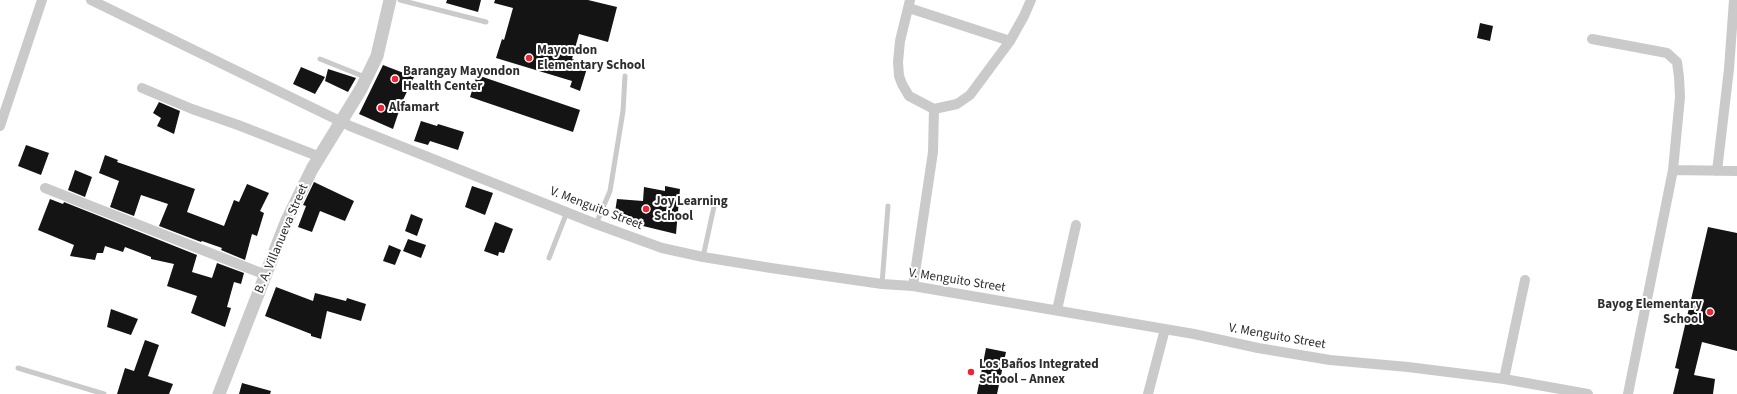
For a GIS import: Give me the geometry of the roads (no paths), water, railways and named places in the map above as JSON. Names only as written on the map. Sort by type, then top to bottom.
[{"type":"street","points":[[0,126],[42,0]]},
{"type":"street","name":"V. Menguito Street","points":[[91,0],[341,122],[596,224],[662,248],[703,257],[882,284],[913,286],[1057,310],[1330,360],[1408,367],[1504,379],[1550,391],[1588,394]]},
{"type":"street","name":"B. A. Villanueva Street","points":[[219,394],[287,220],[312,169],[341,122],[377,56],[390,0]]},
{"type":"street","points":[[1010,41],[910,4],[900,41],[898,62],[899,76],[909,96],[934,110],[957,104],[970,95],[1010,41],[1031,0]]},
{"type":"street","points":[[1717,171],[1733,70],[1734,0]]},
{"type":"street","points":[[1592,40],[1667,53],[1677,62],[1680,98],[1673,170],[1628,394]]},
{"type":"street","points":[[142,88],[192,109],[320,157]]},
{"type":"street","points":[[913,286],[933,152],[934,110]]},
{"type":"street","points":[[1673,170],[1737,171]]},
{"type":"street","points":[[45,188],[266,274]]},
{"type":"street","points":[[1057,310],[1076,225]]},
{"type":"street","points":[[1504,379],[1525,280]]},
{"type":"street","points":[[1148,394],[1165,329]]},
{"type":"lane","points":[[400,0],[486,22]]},
{"type":"lane","points":[[320,59],[366,78]]},
{"type":"lane","points":[[596,224],[610,191],[623,111],[624,76]]},
{"type":"lane","points":[[703,257],[715,202]]},
{"type":"lane","points":[[882,284],[888,206]]},
{"type":"lane","points":[[549,258],[567,212]]},
{"type":"lane","points":[[18,368],[104,394]]},
{"type":"place","name":"Mayondon Elementary School","points":[[529,58]]},
{"type":"place","name":"Barangay Mayondon Health Center","points":[[395,79]]},
{"type":"place","name":"Alfamart","points":[[381,108]]},
{"type":"place","name":"Joy Learning School","points":[[646,209]]},
{"type":"place","name":"Bayog Elementary School","points":[[1710,312]]},
{"type":"place","name":"Los Baños Integrated School – Annex","points":[[971,372]]}]
